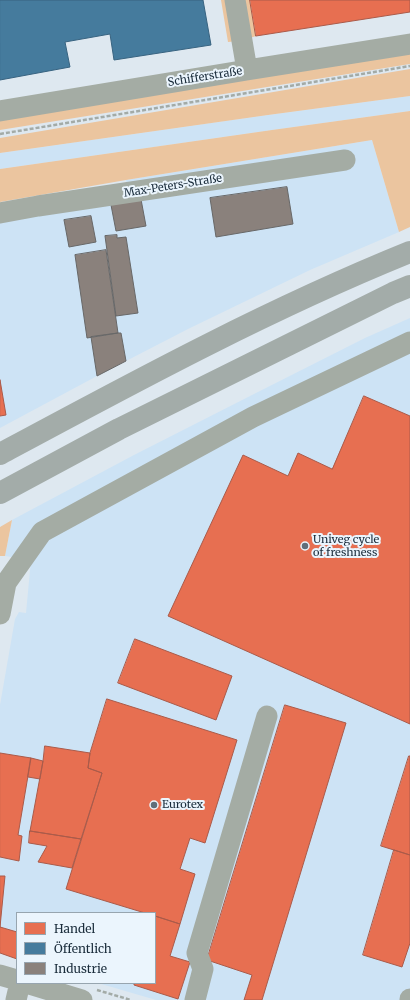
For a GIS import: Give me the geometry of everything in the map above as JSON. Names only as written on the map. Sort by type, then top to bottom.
[{"type":"highway","points":[[0,454],[104,398],[258,320],[373,267],[410,252]]},
{"type":"highway","points":[[0,493],[126,426],[393,293],[410,286]]},
{"type":"street","points":[[235,0],[247,70]]},
{"type":"street","name":"Schifferstraße","points":[[0,111],[410,44]]},
{"type":"street","name":"Max-Peters-Straße","points":[[0,213],[346,160]]},
{"type":"street","points":[[0,614],[3,582],[42,532],[253,417],[410,342]]},
{"type":"street","points":[[195,1000],[203,969],[197,952],[267,716]]},
{"type":"street","points":[[0,975],[16,980]]},
{"type":"street","points":[[16,1000],[20,984]]},
{"type":"street","points":[[30,984],[77,996]]},
{"type":"path","points":[[0,134],[410,66]]},
{"type":"path","points":[[77,996],[132,1000]]},
{"type":"shaded area","points":[[221,0],[231,0],[238,41],[228,42]]},
{"type":"shaded area","points":[[238,0],[250,0],[256,36],[244,40]]},
{"type":"shaded area","points":[[410,53],[410,64],[0,130],[0,119]]},
{"type":"shaded area","points":[[410,69],[410,96],[0,153],[0,138]]},
{"type":"shaded area","points":[[410,96],[410,111],[0,169],[0,153]]},
{"type":"shaded area","points":[[410,111],[410,227],[399,232],[372,140],[0,202],[0,169]]},
{"type":"shaded area","points":[[372,140],[399,232],[310,270],[188,329],[0,428],[0,222],[129,195],[126,180]]},
{"type":"shaded area","points":[[410,318],[410,1000],[156,1000],[101,984],[156,984],[156,912],[16,912],[16,959],[0,953],[0,705],[15,619],[19,612],[26,613],[31,560],[5,556],[12,520],[134,455],[365,338]]},
{"type":"shaded area","points":[[12,520],[5,556],[0,556],[0,527]]},
{"type":"building: Handel","points":[[250,0],[410,0],[410,12],[256,36]]},
{"type":"building: Handel","points":[[0,380],[6,415],[0,416]]},
{"type":"building: Handel","name":"Univeg cycle of freshness","points":[[364,396],[410,416],[410,724],[168,616],[243,455],[288,476],[298,453],[332,469]]},
{"type":"building: Handel","points":[[135,639],[232,676],[216,720],[118,683]]},
{"type":"building: Handel","name":"Eurotex","points":[[107,699],[237,740],[205,843],[190,838],[180,869],[195,874],[180,924],[156,916],[156,912],[142,912],[66,889],[102,773],[88,768],[90,753]]},
{"type":"building: Handel","points":[[285,705],[346,723],[262,1000],[244,1000],[252,975],[207,960]]},
{"type":"building: Handel","points":[[45,746],[90,753],[88,768],[102,773],[81,839],[30,831]]},
{"type":"building: Handel","points":[[0,753],[31,758],[18,835],[22,836],[19,861],[0,857]]},
{"type":"building: Handel","points":[[410,756],[410,855],[381,846]]},
{"type":"building: Handel","points":[[31,758],[43,761],[40,779],[28,777]]},
{"type":"building: Handel","points":[[30,831],[81,839],[72,868],[38,862],[47,846],[29,843]]},
{"type":"building: Handel","points":[[394,850],[410,855],[410,943],[402,967],[363,955]]},
{"type":"building: Handel","points":[[0,876],[5,876],[0,927]]},
{"type":"building: Handel","points":[[156,916],[180,924],[170,956],[190,962],[178,999],[134,985],[156,984]]},
{"type":"building: Handel","points":[[0,927],[16,932],[16,959],[0,953]]},
{"type":"building: Öffentlich","points":[[0,0],[203,0],[211,45],[114,60],[110,34],[65,42],[70,67],[0,80]]},
{"type":"building: Industrie","points":[[287,187],[293,224],[216,237],[210,198]]},
{"type":"building: Industrie","points":[[140,194],[146,226],[116,231],[111,205]]},
{"type":"building: Industrie","points":[[91,216],[96,242],[69,247],[64,220]]},
{"type":"building: Industrie","points":[[117,235],[117,238],[126,237],[138,313],[116,316],[105,236]]},
{"type":"building: Industrie","points":[[106,250],[118,333],[87,338],[75,255]]},
{"type":"building: Industrie","points":[[121,333],[126,361],[97,376],[91,337]]},
{"type":"place","name":"Univeg cycle of freshness","points":[[305,546]]},
{"type":"place","name":"Eurotex","points":[[154,805]]}]
